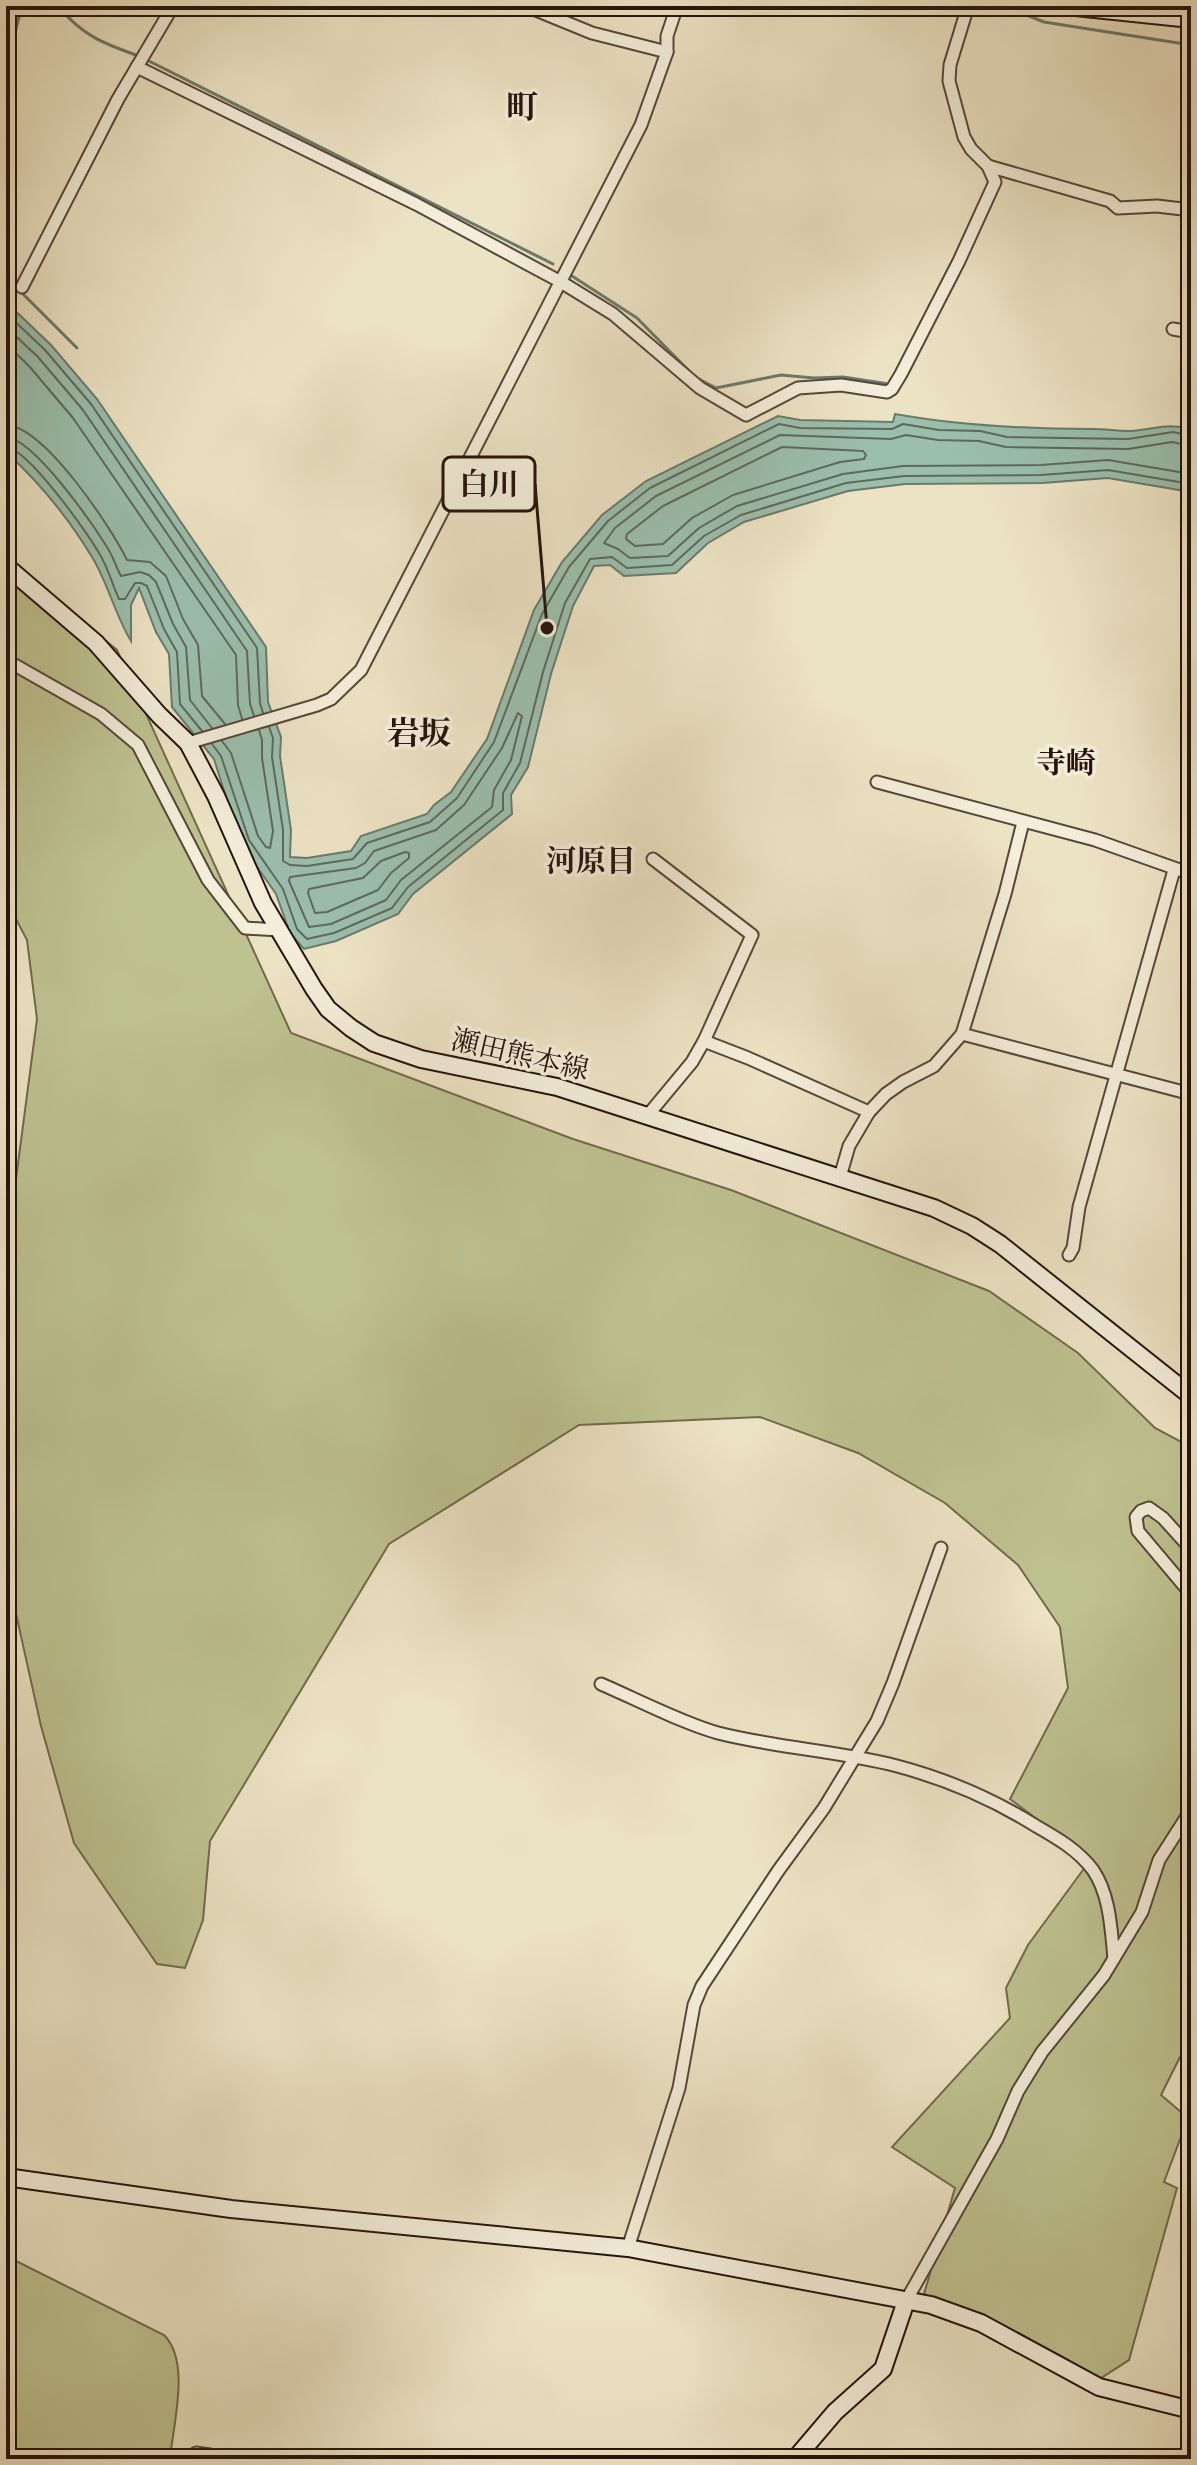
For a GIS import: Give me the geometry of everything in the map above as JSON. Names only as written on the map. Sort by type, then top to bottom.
[{"type":"main road","points":[[1066,6],[1191,19]]},
{"type":"main road","name":"瀬田熊本線","points":[[6,566],[96,643],[159,715],[192,742],[263,903],[328,1009],[351,1028],[374,1043],[421,1059],[557,1087],[921,1203],[972,1226],[1034,1270],[1191,1396]]},
{"type":"main road","points":[[6,2177],[231,2209],[628,2248],[931,2305],[981,2323],[1099,2387],[1191,2410]]},
{"type":"main road","points":[[795,2459],[835,2412],[883,2369],[906,2301]]},
{"type":"street","points":[[22,287],[82,167],[173,6]]},
{"type":"street","points":[[526,6],[592,33],[667,52]]},
{"type":"street","points":[[192,742],[317,705],[331,699],[361,670],[641,125],[667,52],[667,36],[677,6]]},
{"type":"street","points":[[137,67],[416,204],[561,282],[613,314],[700,388],[743,415],[798,388],[841,385],[887,392],[901,374],[959,261],[995,182],[988,166],[964,137],[949,81],[950,65],[968,6]]},
{"type":"street","points":[[988,166],[1110,201],[1118,208],[1157,206],[1191,210]]},
{"type":"street","points":[[1173,329],[1191,332]]},
{"type":"street","points":[[6,660],[101,714],[138,745],[208,880],[219,895],[245,928],[279,930]]},
{"type":"street","points":[[877,782],[1095,840],[1191,874]]},
{"type":"street","points":[[840,1177],[849,1146],[869,1112],[886,1094],[934,1066],[962,1034],[1005,894],[1023,822]]},
{"type":"street","points":[[648,1115],[692,1062],[752,935],[653,859]]},
{"type":"street","points":[[1069,1255],[1073,1248],[1079,1207],[1174,870]]},
{"type":"street","points":[[962,1034],[1191,1094]]},
{"type":"street","points":[[704,1041],[869,1112]]},
{"type":"street","points":[[1191,1549],[1163,1518],[1149,1508],[1136,1517],[1138,1531],[1191,1594]]},
{"type":"street","points":[[628,2248],[679,2088],[694,2005],[702,1986],[877,1721],[941,1548]]},
{"type":"street","points":[[601,1684],[716,1732],[898,1766],[963,1788],[1020,1815],[1064,1843],[1087,1864],[1103,1889],[1110,1917],[1114,1958]]},
{"type":"street","points":[[906,2301],[997,2139],[1018,2091],[1042,2052],[1104,1975],[1142,1912],[1159,1860],[1191,1810]]},
{"type":"street","points":[[196,2453],[220,2459]]},
{"type":"shaded area","points":[[6,560],[117,650],[291,1033],[573,1139],[731,1190],[989,1291],[1078,1353],[1155,1428],[1191,1447],[1191,2035],[1161,2095],[1188,2118],[1164,2182],[1177,2188],[1129,2360],[1101,2378],[924,2294],[955,2188],[892,2147],[1010,2018],[1006,1988],[1028,1945],[1091,1859],[1010,1799],[1068,1688],[1060,1627],[1018,1565],[945,1503],[858,1453],[760,1417],[579,1425],[389,1544],[210,1841],[203,1920],[185,1968],[157,1964],[74,1843],[41,1726],[6,1569],[6,1255],[37,1019],[27,940],[6,900]]},
{"type":"shaded area","points":[[6,2256],[164,2335],[177,2361],[179,2377],[170,2459],[6,2459]]},
{"type":"water","points":[[6,302],[51,345],[97,399],[266,647],[268,702],[281,737],[280,756],[291,830],[290,857],[307,858],[351,851],[361,836],[427,814],[451,792],[487,739],[534,610],[562,562],[602,515],[646,481],[778,416],[800,420],[893,422],[895,414],[994,426],[1125,431],[1182,427],[1191,429],[1191,492],[1108,478],[1042,483],[905,484],[848,491],[744,522],[708,543],[676,573],[624,576],[610,565],[594,566],[573,606],[551,674],[528,767],[511,795],[512,814],[413,894],[398,914],[336,941],[304,949],[290,933],[276,894],[241,844],[214,759],[172,707],[169,654],[156,632],[139,588],[131,605],[131,641],[98,567],[83,543],[42,488],[6,452]]},
{"type":"waterway","points":[[6,66],[22,6]]},
{"type":"waterway","points":[[58,6],[93,37],[136,55]]},
{"type":"waterway","points":[[1004,6],[1044,22],[1191,45]]},
{"type":"waterway","points":[[147,60],[553,264]]},
{"type":"waterway","points":[[572,276],[637,318],[695,377],[716,388],[781,375],[843,377],[889,384]]},
{"type":"waterway","points":[[6,277],[77,348]]},
{"type":"place","name":"白川","points":[[547,628]]},
{"type":"district","name":"町","points":[[522,107]]},
{"type":"district","name":"岩坂","points":[[419,733]]},
{"type":"district","name":"寺崎","points":[[1066,763]]},
{"type":"district","name":"河原目","points":[[591,861]]}]
